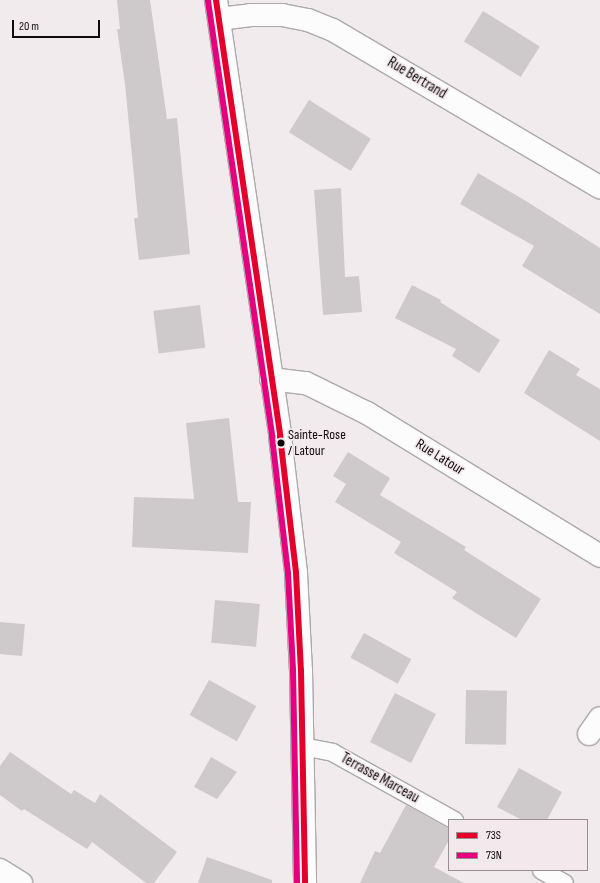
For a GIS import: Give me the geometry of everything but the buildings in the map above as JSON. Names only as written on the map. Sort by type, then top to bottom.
[{"type":"street","name":"Rue Bertrand","points":[[218,9],[251,15],[282,15],[308,20],[333,30],[600,187]]},
{"type":"street","points":[[218,9],[271,379],[296,573],[305,883]]},
{"type":"street","name":"Rue Latour","points":[[271,379],[306,383],[367,413],[600,556]]},
{"type":"street","points":[[0,870],[22,883]]},
{"type":"lane","name":"Terrasse Marceau","points":[[302,746],[332,752],[452,819]]},
{"type":"lane","points":[[543,871],[564,883]]},
{"type":"transit line","name":"73S","points":[[216,0],[280,436],[296,573],[301,671],[305,883]]},
{"type":"transit line","name":"73N","points":[[208,1],[272,437],[288,574],[293,671],[297,883]]},
{"type":"place","name":"Sainte-Rose / Latour","points":[[281,443]]}]
